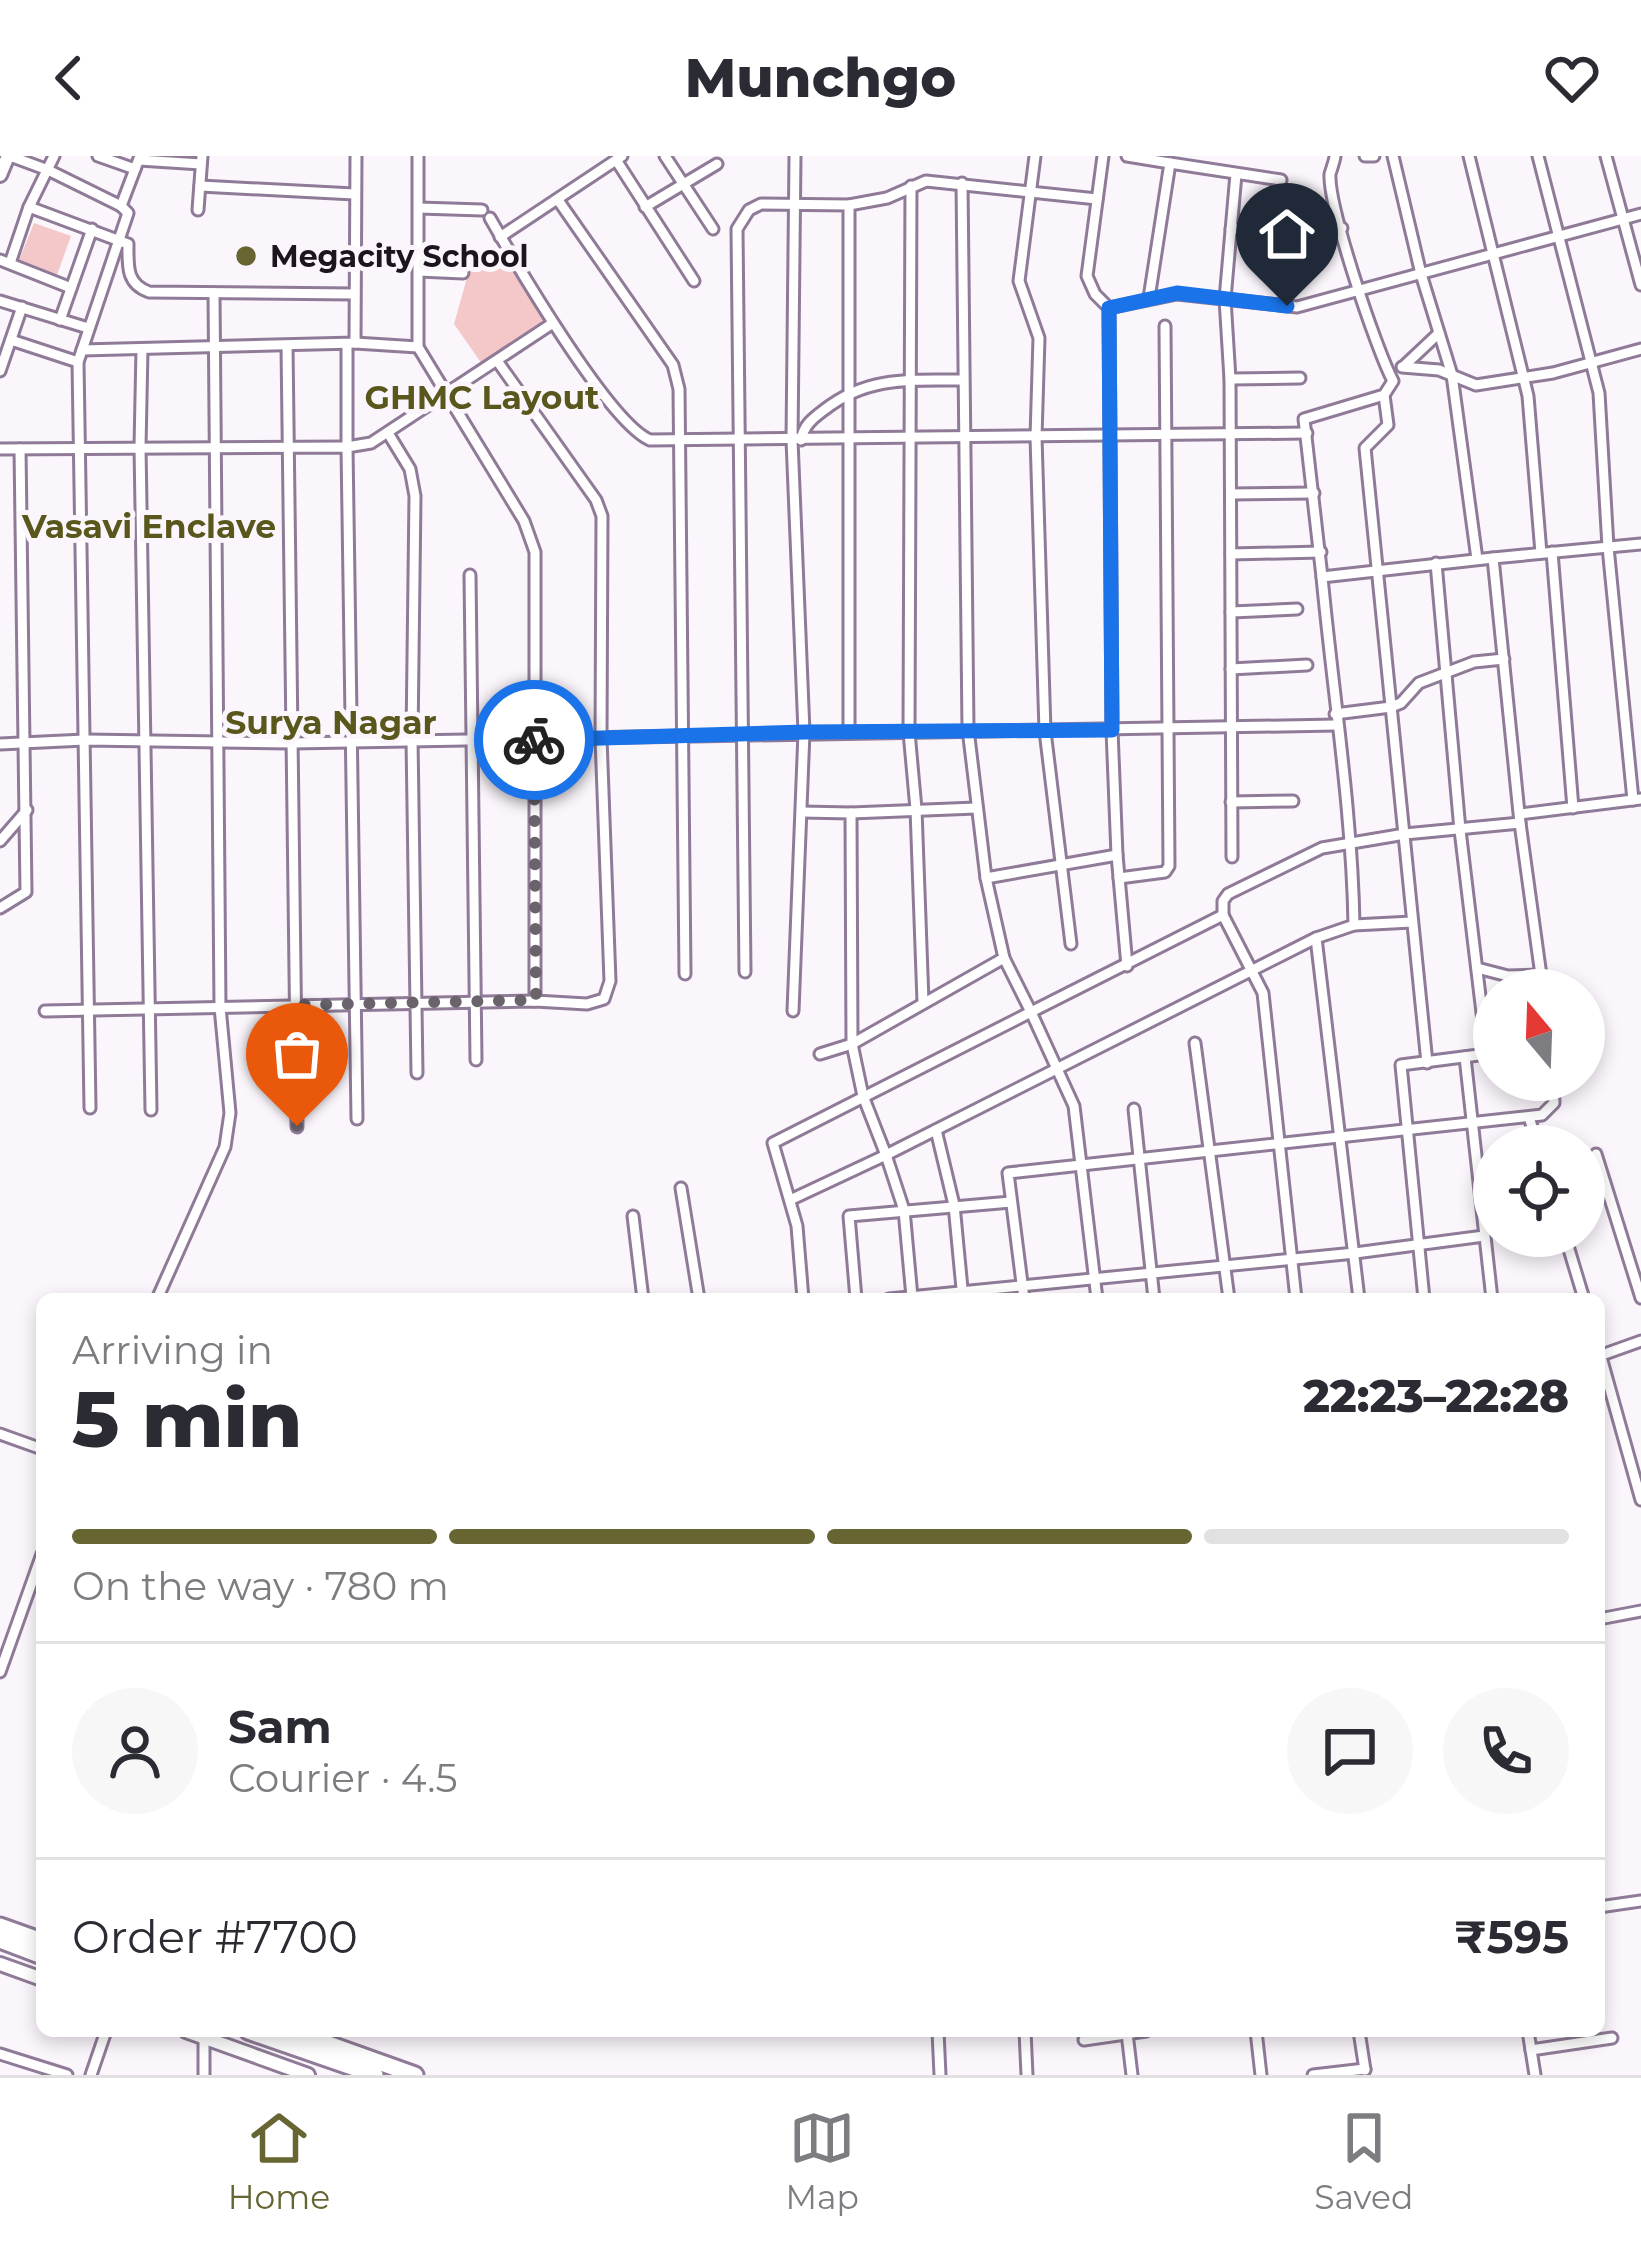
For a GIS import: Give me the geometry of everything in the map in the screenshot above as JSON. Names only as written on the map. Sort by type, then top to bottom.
[{"type":"highway","points":[[0,1926],[36,1939]]},
{"type":"highway","points":[[0,1940],[36,1953]]},
{"type":"highway","points":[[265,2037],[376,2075]]},
{"type":"highway","points":[[309,2037],[415,2075]]},
{"type":"street","points":[[0,175],[9,156],[48,170],[128,213],[80,356],[90,1108]]},
{"type":"street","points":[[54,156],[5,262],[71,288]]},
{"type":"street","points":[[101,156],[138,162],[202,160],[198,210]]},
{"type":"street","points":[[356,156],[346,447],[357,1119]]},
{"type":"street","points":[[418,156],[418,347],[533,541],[537,574],[536,1000]]},
{"type":"street","points":[[665,156],[712,229]]},
{"type":"street","points":[[793,1011],[805,732],[795,156]]},
{"type":"street","points":[[1035,156],[1019,280],[1040,338],[1036,437],[1046,730],[1071,944]]},
{"type":"street","points":[[1103,156],[1087,276],[1095,294],[1109,308],[1112,730],[1126,966]]},
{"type":"street","points":[[1127,156],[1281,180]]},
{"type":"street","points":[[1335,156],[1330,173],[1332,193],[1392,387],[1384,395],[1304,419],[1335,720],[1353,841],[1354,925]]},
{"type":"street","points":[[1393,156],[1451,376],[1477,560]]},
{"type":"street","points":[[1469,156],[1524,376],[1573,808]]},
{"type":"street","points":[[1296,1293],[1263,993],[1223,915],[1222,901],[1322,848],[1637,800],[1608,547],[1599,393],[1538,156]]},
{"type":"street","points":[[1606,156],[1641,285]]},
{"type":"street","points":[[500,236],[620,159],[694,281]]},
{"type":"street","points":[[121,206],[138,162]]},
{"type":"street","points":[[1149,298],[1170,163]]},
{"type":"street","points":[[645,207],[718,164]]},
{"type":"street","points":[[1232,857],[1231,379],[1225,298],[1236,174]]},
{"type":"street","points":[[745,972],[737,229],[748,210],[756,207],[849,205],[887,198],[926,181],[1097,199]]},
{"type":"street","points":[[962,183],[968,730],[976,808],[1004,958],[1074,1106],[1096,1293]]},
{"type":"street","points":[[200,186],[354,194]]},
{"type":"street","points":[[911,186],[909,733],[923,1003]]},
{"type":"street","points":[[558,200],[673,365],[679,389],[685,974]]},
{"type":"street","points":[[849,205],[849,734]]},
{"type":"street","points":[[29,207],[128,244],[131,279],[149,292],[354,294]]},
{"type":"street","points":[[419,208],[486,214],[553,322],[628,426],[650,440],[1307,433]]},
{"type":"street","points":[[1109,308],[1177,293],[1297,307],[1641,214]]},
{"type":"street","points":[[1231,229],[1342,228]]},
{"type":"street","points":[[60,320],[92,229]]},
{"type":"street","points":[[418,271],[464,273]]},
{"type":"street","points":[[160,1293],[225,1147],[230,1113],[220,1007],[214,292]]},
{"type":"street","points":[[0,301],[88,328]]},
{"type":"street","points":[[0,371],[22,307]]},
{"type":"street","points":[[0,449],[288,448],[371,443],[553,322]]},
{"type":"street","points":[[1119,878],[1168,870],[1165,326]]},
{"type":"street","points":[[1402,367],[1439,334]]},
{"type":"street","points":[[11,340],[80,356],[142,349],[418,347]]},
{"type":"street","points":[[287,346],[297,1126]]},
{"type":"street","points":[[142,349],[151,1110]]},
{"type":"street","points":[[1387,370],[1439,370],[1476,385],[1641,349]]},
{"type":"street","points":[[45,1011],[536,1000],[595,1004],[608,992],[601,738],[602,516],[596,500],[498,362]]},
{"type":"street","points":[[1231,379],[1300,378]]},
{"type":"street","points":[[797,440],[804,428],[848,393],[888,380],[963,380]]},
{"type":"street","points":[[1384,395],[1388,425],[1365,448],[1427,1063]]},
{"type":"street","points":[[388,433],[415,482],[412,739],[417,1073]]},
{"type":"street","points":[[0,908],[26,892],[20,449]]},
{"type":"street","points":[[1231,494],[1314,493]]},
{"type":"street","points":[[1322,577],[1641,544]]},
{"type":"street","points":[[1231,554],[1321,552]]},
{"type":"street","points":[[1493,558],[1540,969]]},
{"type":"street","points":[[1436,563],[1460,830],[1477,968],[1481,969]]},
{"type":"street","points":[[470,575],[476,1060]]},
{"type":"street","points":[[1231,612],[1297,609]]},
{"type":"street","points":[[0,744],[1231,729],[1335,720],[1391,707],[1419,683],[1474,662],[1504,659]]},
{"type":"street","points":[[1231,669],[1307,665]]},
{"type":"street","points":[[1232,802],[1293,801]]},
{"type":"street","points":[[802,812],[976,808]]},
{"type":"street","points":[[0,841],[27,810]]},
{"type":"street","points":[[851,813],[851,1044],[863,1096],[904,1210],[912,1293]]},
{"type":"street","points":[[986,878],[1117,855]]},
{"type":"street","points":[[803,1293],[797,1226],[773,1143],[1223,915]]},
{"type":"street","points":[[790,1200],[1316,938],[1354,925],[1412,922]]},
{"type":"street","points":[[1316,938],[1358,1293]]},
{"type":"street","points":[[820,1054],[851,1044],[1004,958]]},
{"type":"street","points":[[1195,1043],[1228,1293]]},
{"type":"street","points":[[1424,1293],[1401,1065],[1473,1056]]},
{"type":"street","points":[[1465,1057],[1473,1140]]},
{"type":"street","points":[[1023,1293],[1008,1173],[1529,1117],[1551,1110],[1554,1101]]},
{"type":"street","points":[[1134,1108],[1153,1293]]},
{"type":"street","points":[[1529,1117],[1531,1125]]},
{"type":"street","points":[[936,1130],[954,1205],[963,1293]]},
{"type":"street","points":[[1605,1183],[1641,1298]]},
{"type":"street","points":[[681,1188],[698,1293]]},
{"type":"street","points":[[855,1293],[849,1216],[1011,1202]]},
{"type":"street","points":[[633,1216],[643,1293]]},
{"type":"street","points":[[976,1293],[1473,1238]]},
{"type":"street","points":[[1487,1257],[1491,1293]]},
{"type":"street","points":[[1571,1257],[1582,1293]]},
{"type":"street","points":[[1605,1352],[1641,1341]]},
{"type":"street","points":[[1605,1368],[1635,1449],[1641,1500]]},
{"type":"street","points":[[0,1453],[2,1435],[36,1447]]},
{"type":"street","points":[[0,1672],[36,1571]]},
{"type":"street","points":[[1605,1618],[1641,1611]]},
{"type":"street","points":[[1605,1906],[1641,1901]]},
{"type":"street","points":[[0,1964],[36,1977]]},
{"type":"street","points":[[91,2075],[104,2037]]},
{"type":"street","points":[[204,2075],[204,2037],[308,2075]]},
{"type":"street","points":[[938,2037],[940,2075]]},
{"type":"street","points":[[1025,2037],[1028,2075]]},
{"type":"street","points":[[1084,2040],[1102,2037]]},
{"type":"street","points":[[1127,2037],[1132,2075]]},
{"type":"street","points":[[1257,2037],[1261,2075]]},
{"type":"street","points":[[1313,2075],[1365,2072],[1359,2037]]},
{"type":"street","points":[[1517,2075],[1535,2074],[1529,2037]]},
{"type":"street","points":[[1531,2050],[1612,2038]]},
{"type":"street","points":[[0,2054],[68,2075]]},
{"type":"shaded area","points":[[34,223],[71,236],[57,275],[19,260]]},
{"type":"shaded area","points":[[470,267],[519,267],[547,321],[482,364],[454,324]]},
{"type":"way so far","points":[[297,1126],[296,1005],[536,1000],[534,740]]},
{"type":"place","name":"Megacity School","points":[[246,256]]},
{"type":"district","name":"GHMC Layout","points":[[482,397]]},
{"type":"district","name":"Vasavi Enclave","points":[[149,526]]},
{"type":"district","name":"Surya Nagar","points":[[331,722]]},
{"type":"route","points":[[534,740],[1112,730],[1109,308],[1177,293],[1287,306]]}]
